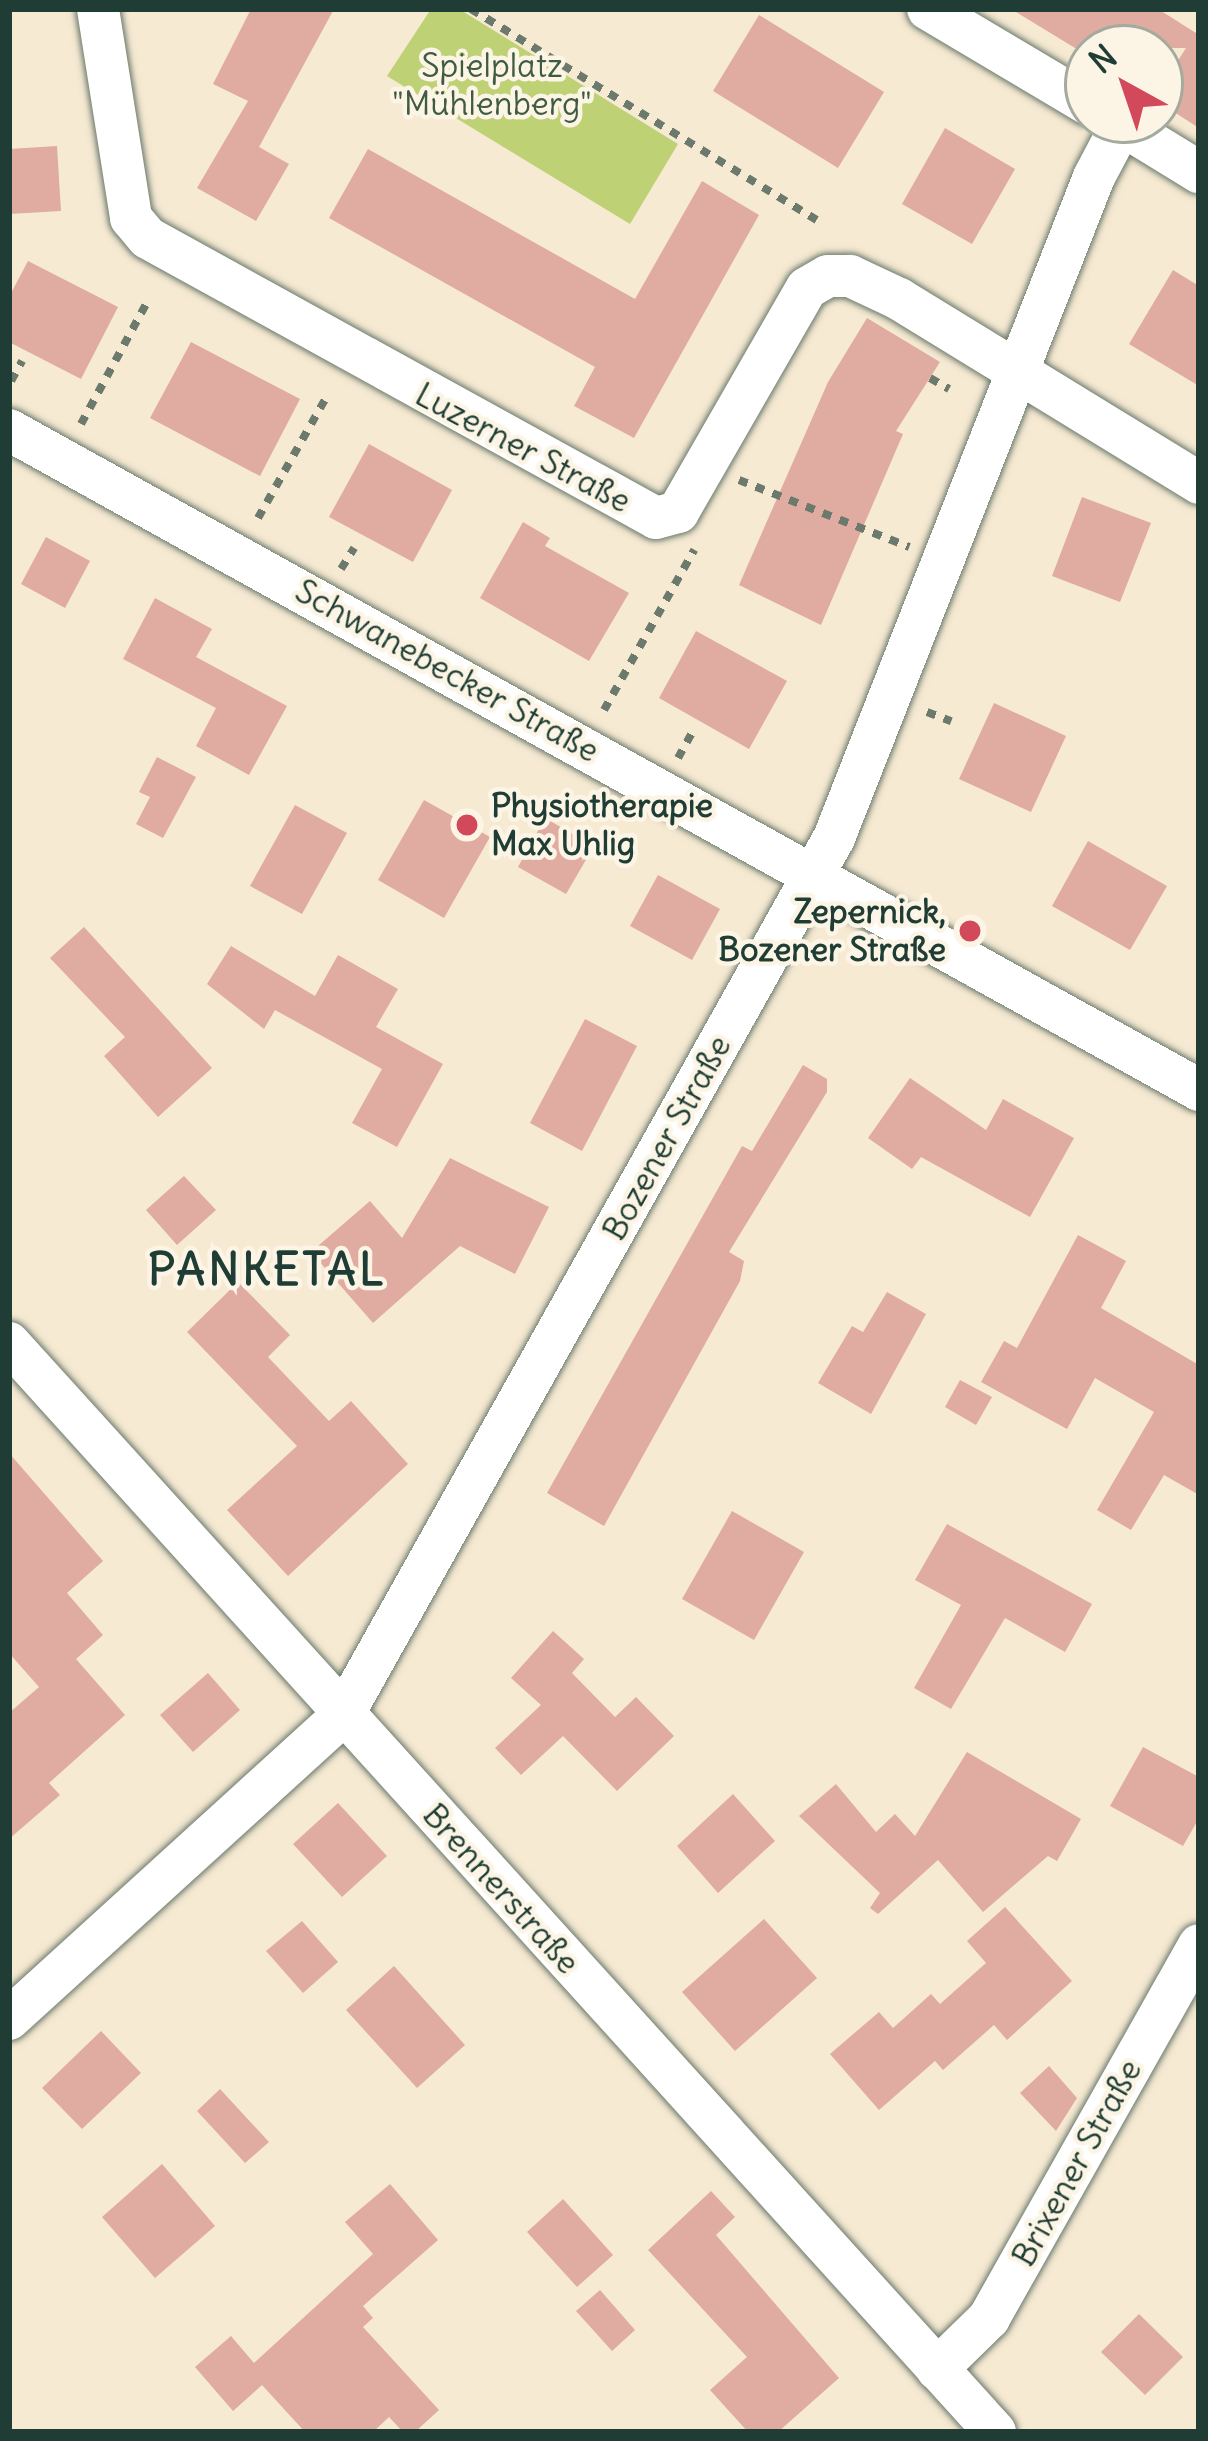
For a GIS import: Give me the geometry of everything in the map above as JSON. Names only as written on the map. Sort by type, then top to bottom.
[{"type":"street","name":"Luzerner Straße","points":[[98,9],[131,218],[148,238],[656,518],[678,512],[808,288],[828,276],[850,277],[899,298],[1199,483]]},
{"type":"street","points":[[928,9],[1064,90]]},
{"type":"street","name":"Bozener Straße","points":[[9,2019],[343,1715],[814,876],[1019,371],[1098,144]]},
{"type":"street","points":[[1154,144],[1199,172]]},
{"type":"street","name":"Schwanebecker Straße","points":[[9,430],[1199,1090]]},
{"type":"street","name":"Brennerstraße","points":[[9,1343],[995,2432]]},
{"type":"street","name":"Brixener Straße","points":[[937,2369],[988,2318],[1199,1945]]},
{"type":"path","points":[[471,9],[817,220]]},
{"type":"path","points":[[62,458],[149,299]]},
{"type":"path","points":[[11,381],[22,361]]},
{"type":"path","points":[[931,378],[949,389]]},
{"type":"path","points":[[258,518],[326,398]]},
{"type":"path","points":[[724,496],[734,478],[944,561]]},
{"type":"path","points":[[604,710],[704,532]]},
{"type":"green space","name":"Spielplatz \"Mühlenberg\"","points":[[431,9],[459,9],[678,144],[630,224],[387,76]]},
{"type":"building","points":[[251,9],[334,9],[259,147],[289,164],[256,221],[197,188],[248,101],[213,84]]},
{"type":"building","points":[[1011,9],[1158,9],[1182,24],[1064,24],[1064,41]]},
{"type":"building","points":[[759,15],[884,92],[838,168],[713,91]]},
{"type":"building","points":[[1184,25],[1196,33],[1199,27],[1199,128],[1184,118]]},
{"type":"building","points":[[945,128],[1015,169],[972,244],[902,204]]},
{"type":"building","points":[[57,146],[61,211],[9,214],[9,149]]},
{"type":"building","points":[[368,149],[635,299],[702,181],[759,215],[634,438],[574,406],[595,367],[329,218]]},
{"type":"building","points":[[28,261],[118,307],[81,379],[9,342],[9,297]]},
{"type":"building","points":[[1173,270],[1199,286],[1199,386],[1129,344]]},
{"type":"building","points":[[867,318],[940,362],[896,431],[903,434],[821,625],[739,585],[828,382]]},
{"type":"building","points":[[191,342],[300,399],[260,476],[150,418]]},
{"type":"building","points":[[369,444],[452,490],[413,562],[329,517]]},
{"type":"building","points":[[1082,497],[1151,523],[1120,602],[1052,576]]},
{"type":"building","points":[[523,522],[550,538],[545,546],[629,593],[589,661],[480,598]]},
{"type":"building","points":[[46,537],[90,561],[65,608],[21,584]]},
{"type":"building","points":[[155,598],[212,629],[196,657],[287,706],[249,775],[196,746],[216,708],[123,659]]},
{"type":"building","points":[[696,631],[787,681],[749,749],[659,698]]},
{"type":"building","points":[[994,703],[1066,736],[1031,812],[959,779]]},
{"type":"building","points":[[157,757],[196,777],[163,838],[136,824],[150,797],[139,792]]},
{"type":"building","points":[[424,800],[490,837],[444,918],[378,880]]},
{"type":"building","points":[[295,805],[347,833],[302,914],[250,886]]},
{"type":"building","points":[[545,818],[594,846],[566,894],[518,867]]},
{"type":"building","points":[[1088,841],[1167,886],[1130,950],[1052,906]]},
{"type":"building","points":[[658,875],[720,909],[692,960],[630,926]]},
{"type":"building","points":[[84,927],[212,1068],[158,1117],[104,1056],[125,1037],[50,958]]},
{"type":"building","points":[[231,946],[315,996],[338,955],[398,989],[376,1027],[443,1064],[397,1147],[352,1123],[382,1069],[275,1010],[264,1029],[207,984]]},
{"type":"building","points":[[585,1019],[637,1046],[582,1151],[530,1123]]},
{"type":"building","points":[[803,1065],[827,1079],[827,1092],[729,1252],[744,1261],[740,1281],[604,1526],[547,1493],[742,1146],[752,1151]]},
{"type":"building","points":[[910,1078],[986,1130],[1003,1099],[1074,1138],[1030,1217],[921,1157],[912,1169],[868,1138]]},
{"type":"building","points":[[450,1158],[549,1207],[515,1274],[460,1246],[373,1323],[311,1252],[370,1201],[402,1238]]},
{"type":"building","points":[[184,1176],[216,1210],[177,1245],[146,1210]]},
{"type":"building","points":[[1078,1235],[1126,1261],[1101,1308],[1199,1365],[1199,1495],[1164,1475],[1131,1530],[1097,1510],[1154,1412],[1095,1378],[1067,1429],[981,1382],[1004,1341],[1017,1348]]},
{"type":"building","points":[[238,1282],[290,1335],[268,1357],[329,1421],[351,1401],[408,1464],[288,1576],[227,1510],[297,1446],[187,1332]]},
{"type":"building","points":[[887,1292],[926,1314],[871,1414],[818,1383],[852,1326],[863,1332]]},
{"type":"building","points":[[960,1380],[992,1397],[976,1425],[945,1407]]},
{"type":"building","points":[[9,1453],[103,1561],[67,1593],[103,1635],[76,1659],[125,1715],[49,1783],[60,1795],[9,1839],[9,1713],[39,1687],[9,1653]]},
{"type":"building","points":[[732,1511],[804,1552],[754,1640],[682,1599]]},
{"type":"building","points":[[947,1524],[1092,1604],[1065,1652],[1005,1618],[951,1709],[914,1688],[961,1605],[915,1580]]},
{"type":"building","points":[[553,1631],[584,1659],[572,1673],[615,1717],[636,1697],[674,1736],[617,1791],[563,1736],[521,1775],[495,1748],[541,1705],[511,1678]]},
{"type":"building","points":[[208,1673],[240,1710],[193,1752],[160,1715]]},
{"type":"building","points":[[1143,1747],[1199,1777],[1199,1818],[1183,1846],[1110,1806]]},
{"type":"building","points":[[967,1752],[1081,1819],[1057,1861],[1048,1856],[983,1912],[938,1860],[878,1914],[870,1908],[880,1893],[799,1816],[836,1784],[876,1832],[895,1814],[915,1836]]},
{"type":"building","points":[[733,1794],[775,1841],[718,1893],[677,1846]]},
{"type":"building","points":[[338,1803],[387,1856],[342,1897],[293,1844]]},
{"type":"building","points":[[1005,1907],[1072,1981],[1007,2040],[994,2025],[943,2070],[935,2061],[879,2110],[830,2054],[879,2012],[893,2028],[931,1994],[940,2004],[986,1963],[967,1941]]},
{"type":"building","points":[[764,1919],[817,1978],[735,2051],[682,1992]]},
{"type":"building","points":[[302,1921],[338,1962],[303,1993],[266,1951]]},
{"type":"building","points":[[394,1966],[465,2045],[417,2088],[346,2010]]},
{"type":"building","points":[[101,2031],[141,2073],[82,2129],[42,2088]]},
{"type":"building","points":[[1049,2066],[1077,2098],[1056,2131],[1020,2093]]},
{"type":"building","points":[[220,2089],[269,2142],[245,2163],[197,2111]]},
{"type":"building","points":[[162,2164],[215,2226],[155,2278],[102,2217]]},
{"type":"building","points":[[390,2184],[438,2240],[363,2306],[373,2318],[363,2327],[439,2410],[415,2432],[403,2432],[389,2417],[373,2432],[305,2432],[262,2385],[233,2411],[195,2367],[231,2336],[254,2363],[373,2254],[345,2222]]},
{"type":"building","points":[[711,2191],[735,2217],[716,2235],[839,2378],[778,2432],[748,2432],[710,2390],[747,2357],[648,2250]]},
{"type":"building","points":[[563,2199],[613,2255],[577,2287],[527,2232]]},
{"type":"building","points":[[600,2290],[635,2330],[612,2351],[576,2311]]},
{"type":"building","points":[[1139,2314],[1183,2357],[1145,2395],[1101,2352]]},
{"type":"place","name":"Physiotherapie Max Uhlig","points":[[467,825]]},
{"type":"place","name":"Zepernick, Bozener Straße","points":[[970,931]]},
{"type":"district","name":"PANKETAL","points":[[267,1270]]}]
